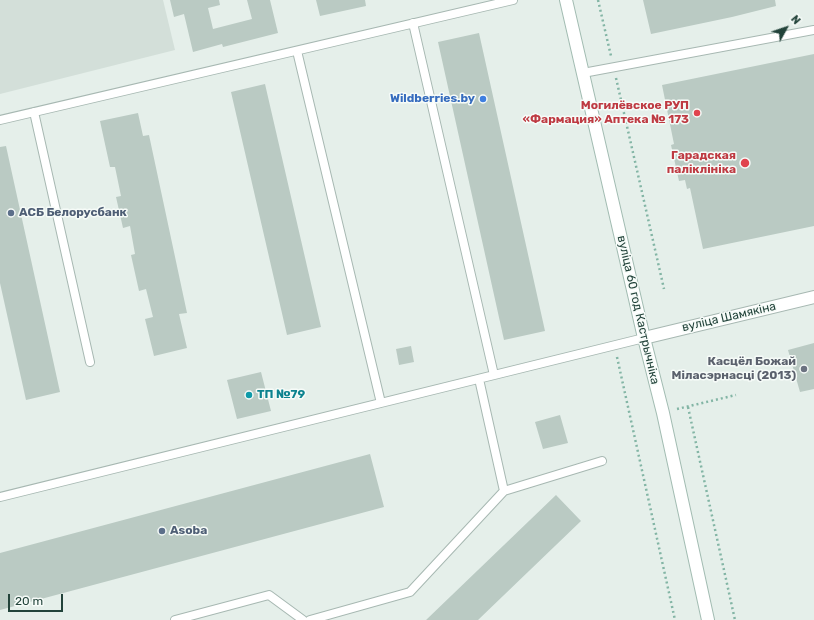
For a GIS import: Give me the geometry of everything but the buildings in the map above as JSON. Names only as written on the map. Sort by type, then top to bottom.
[{"type":"street","name":"вуліца 60 год Кастрычніка","points":[[566,0],[644,338],[663,413],[708,620]]},
{"type":"street","name":"вуліца Шамякіна","points":[[644,338],[814,297]]},
{"type":"lane","points":[[0,120],[513,0]]},
{"type":"lane","points":[[413,23],[494,375]]},
{"type":"lane","points":[[583,73],[814,30]]},
{"type":"lane","points":[[297,51],[381,403]]},
{"type":"lane","points":[[34,112],[90,362]]},
{"type":"lane","points":[[0,497],[644,338]]},
{"type":"lane","points":[[479,379],[504,491]]},
{"type":"lane","points":[[310,620],[410,592],[504,491],[602,462]]},
{"type":"lane","points":[[175,620],[269,595],[303,620]]},
{"type":"path","points":[[598,0],[664,289]]},
{"type":"path","points":[[615,345],[675,620]]},
{"type":"path","points":[[663,413],[736,395]]},
{"type":"path","points":[[688,407],[735,620]]},
{"type":"shaded area","points":[[0,0],[163,0],[175,50],[0,94]]},
{"type":"place","name":"Wildberries.by","points":[[483,99]]},
{"type":"place","name":"Могилёвское РУП «Фармация» Аптека № 173","points":[[697,113]]},
{"type":"place","name":"Гарадская паліклініка","points":[[745,163]]},
{"type":"place","name":"АСБ Белорусбанк","points":[[11,213]]},
{"type":"place","name":"Касцёл Божай Міласэрнасці (2013)","points":[[804,369]]},
{"type":"place","name":"ТП №79","points":[[249,395]]},
{"type":"place","name":"Asoba","points":[[162,531]]}]
